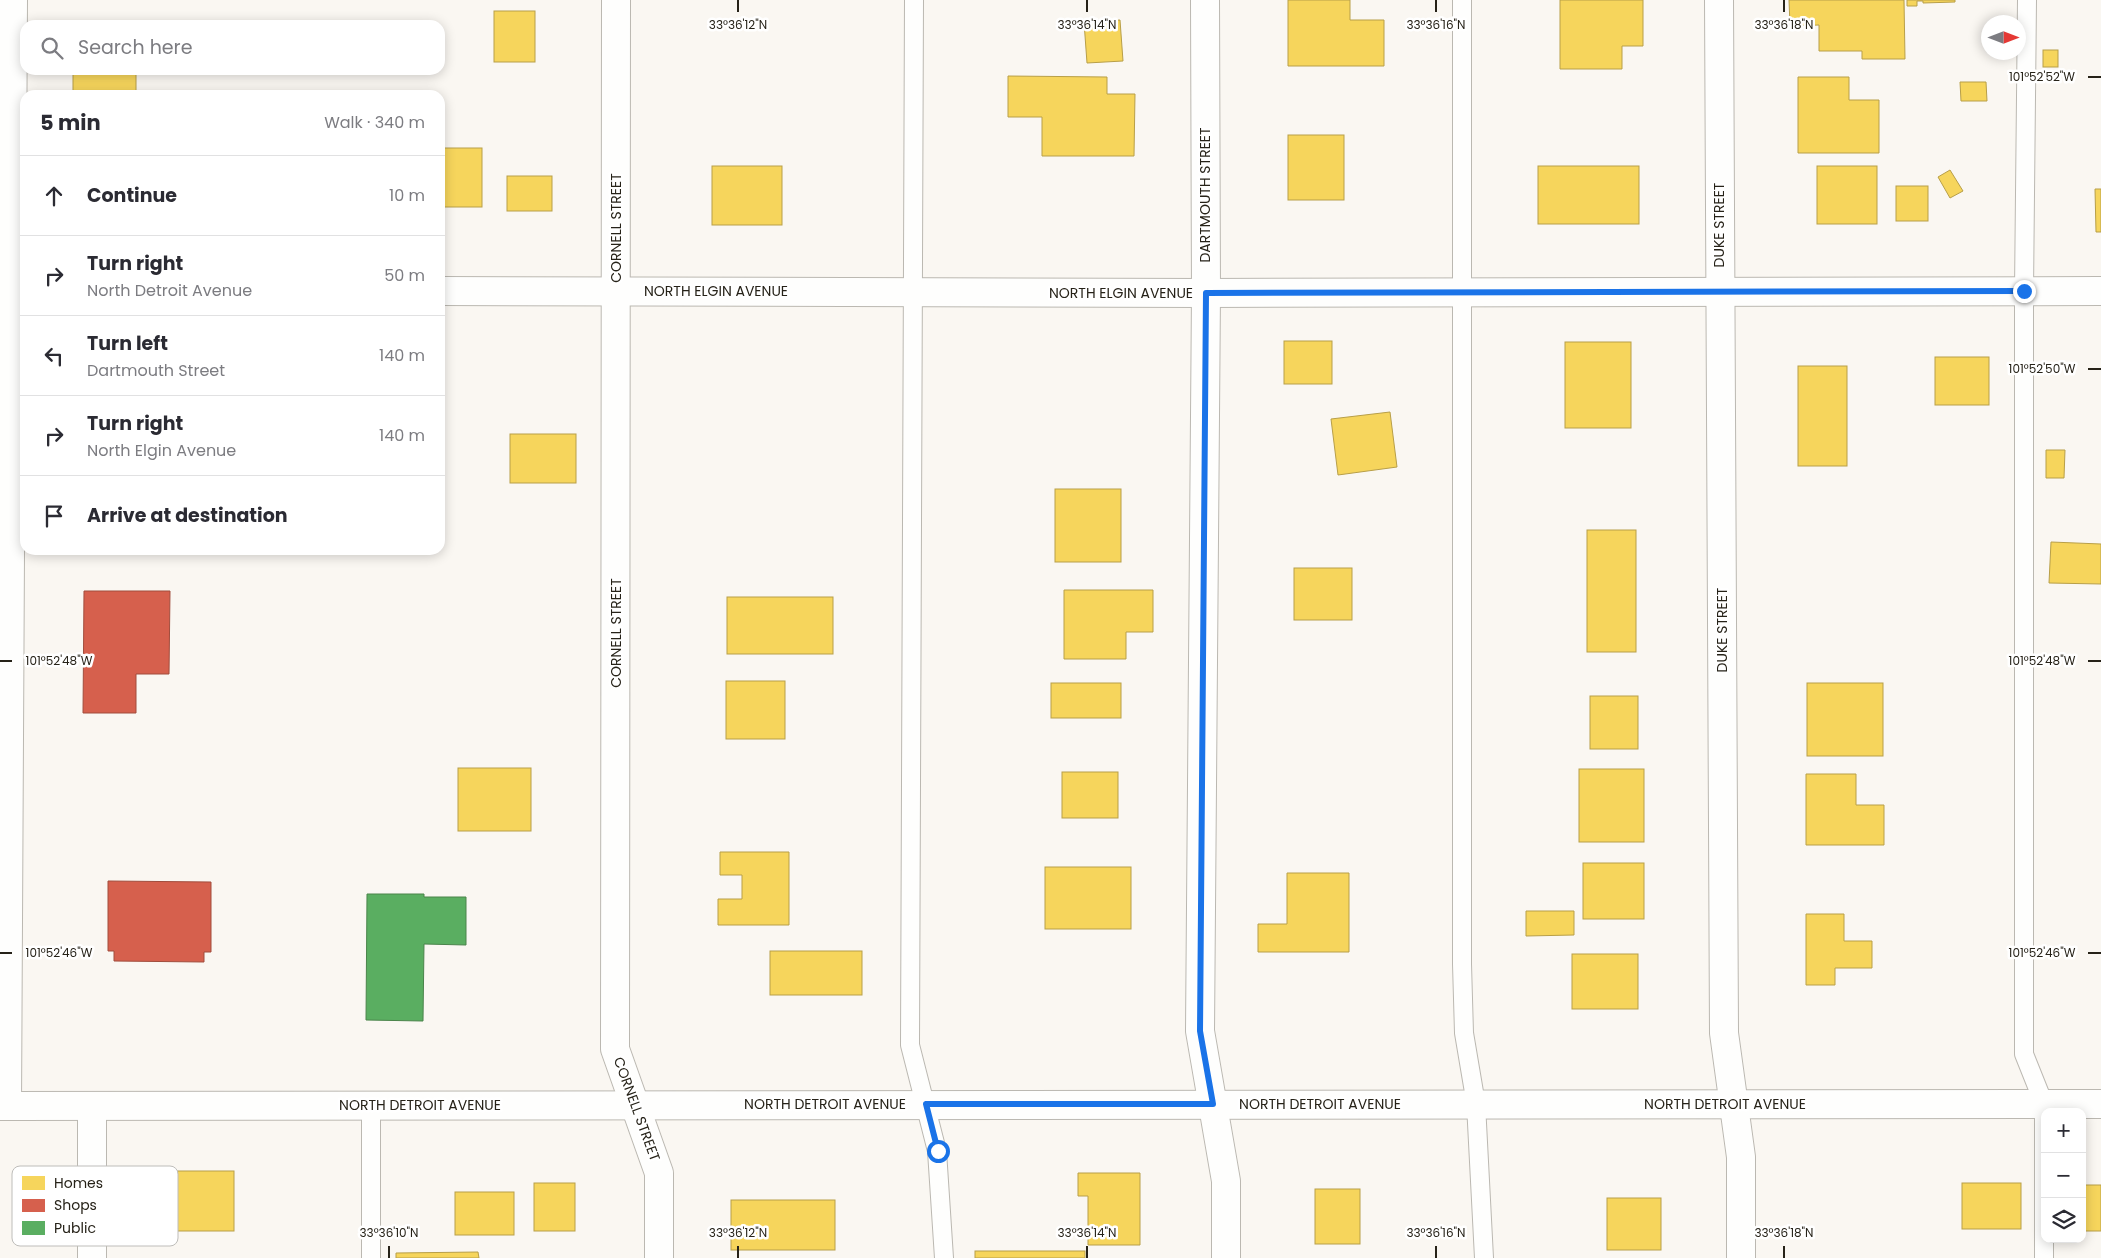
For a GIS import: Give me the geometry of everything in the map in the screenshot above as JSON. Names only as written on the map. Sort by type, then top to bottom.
[{"type":"street","points":[[3,1106],[12,290],[12,0]]},
{"type":"street","name":"CORNELL STREET","points":[[616,0],[615,1049],[659,1173],[659,1258]]},
{"type":"street","name":"DARTMOUTH STREET","points":[[1205,0],[1206,293],[1200,1031],[1226,1181],[1226,1258]]},
{"type":"street","name":"DUKE STREET","points":[[1719,0],[1724,1033],[1741,1157],[1741,1258]]},
{"type":"street","name":"NORTH ELGIN AVENUE","points":[[445,291],[1206,293],[2101,291]]},
{"type":"street","name":"NORTH DETROIT AVENUE","points":[[3,1106],[2101,1104]]},
{"type":"street","points":[[92,1106],[92,1166]]},
{"type":"lane","points":[[914,0],[910,1045],[938,1151],[944,1258]]},
{"type":"lane","points":[[1462,0],[1462,974],[1464,1033],[1476,1104],[1484,1258]]},
{"type":"lane","points":[[2027,0],[2024,291],[2024,1054],[2044,1104],[2044,1258]]},
{"type":"lane","points":[[371,1105],[371,1258]]},
{"type":"building: Homes","points":[[1288,0],[1350,0],[1350,20],[1384,20],[1384,66],[1288,66]]},
{"type":"building: Homes","points":[[1560,0],[1643,0],[1643,46],[1622,46],[1622,69],[1560,69]]},
{"type":"building: Homes","points":[[1789,0],[1904,0],[1905,59],[1862,59],[1862,51],[1819,51],[1819,25],[1790,26]]},
{"type":"building: Homes","points":[[1907,0],[1955,0],[1955,2],[1923,3],[1923,1],[1917,1],[1917,6],[1907,6]]},
{"type":"building: Homes","points":[[494,11],[535,11],[535,62],[494,62]]},
{"type":"building: Homes","points":[[1120,20],[1123,61],[1087,63],[1084,22]]},
{"type":"building: Homes","points":[[2043,50],[2058,50],[2058,67],[2043,67]]},
{"type":"building: Homes","points":[[73,75],[136,75],[136,90],[73,90]]},
{"type":"building: Homes","points":[[1008,76],[1107,77],[1107,94],[1135,94],[1134,156],[1042,156],[1042,117],[1008,117]]},
{"type":"building: Homes","points":[[1798,77],[1849,77],[1849,100],[1879,100],[1879,153],[1798,153]]},
{"type":"building: Homes","points":[[1960,82],[1986,82],[1987,101],[1961,101]]},
{"type":"building: Homes","points":[[1288,135],[1344,135],[1344,200],[1288,200]]},
{"type":"building: Homes","points":[[445,148],[482,148],[482,207],[445,207]]},
{"type":"building: Homes","points":[[712,166],[782,166],[782,225],[712,225]]},
{"type":"building: Homes","points":[[1538,166],[1639,166],[1639,224],[1538,224]]},
{"type":"building: Homes","points":[[1817,166],[1877,166],[1877,224],[1817,224]]},
{"type":"building: Homes","points":[[1950,170],[1963,191],[1950,198],[1938,177]]},
{"type":"building: Homes","points":[[507,176],[552,176],[552,211],[507,211]]},
{"type":"building: Homes","points":[[1896,186],[1928,186],[1928,221],[1896,221]]},
{"type":"building: Homes","points":[[2095,189],[2101,189],[2101,232],[2096,232]]},
{"type":"building: Homes","points":[[1284,341],[1332,341],[1332,384],[1284,384]]},
{"type":"building: Homes","points":[[1565,342],[1631,342],[1631,428],[1565,428]]},
{"type":"building: Homes","points":[[1935,357],[1989,357],[1989,405],[1935,405]]},
{"type":"building: Homes","points":[[1798,366],[1847,366],[1847,466],[1798,466]]},
{"type":"building: Homes","points":[[1390,412],[1397,467],[1338,475],[1331,419]]},
{"type":"building: Homes","points":[[510,434],[576,434],[576,483],[510,483]]},
{"type":"building: Homes","points":[[2046,450],[2065,450],[2064,478],[2046,478]]},
{"type":"building: Homes","points":[[1055,489],[1121,489],[1121,562],[1055,562]]},
{"type":"building: Homes","points":[[1587,530],[1636,530],[1636,652],[1587,652]]},
{"type":"building: Homes","points":[[2051,542],[2101,544],[2101,584],[2049,583]]},
{"type":"building: Homes","points":[[1294,568],[1352,568],[1352,620],[1294,620]]},
{"type":"building: Homes","points":[[1064,590],[1153,590],[1153,632],[1126,632],[1126,659],[1064,659]]},
{"type":"building: Homes","points":[[727,597],[833,597],[833,654],[727,654]]},
{"type":"building: Homes","points":[[726,681],[785,681],[785,739],[726,739]]},
{"type":"building: Homes","points":[[1051,683],[1121,683],[1121,718],[1051,718]]},
{"type":"building: Homes","points":[[1807,683],[1883,683],[1883,756],[1807,756]]},
{"type":"building: Homes","points":[[1590,696],[1638,696],[1638,749],[1590,749]]},
{"type":"building: Homes","points":[[458,768],[531,768],[531,831],[458,831]]},
{"type":"building: Homes","points":[[1579,769],[1644,769],[1644,842],[1579,842]]},
{"type":"building: Homes","points":[[1062,772],[1118,772],[1118,818],[1062,818]]},
{"type":"building: Homes","points":[[1806,774],[1856,774],[1856,805],[1884,805],[1884,845],[1806,845]]},
{"type":"building: Homes","points":[[720,852],[789,852],[789,925],[718,925],[718,899],[742,899],[742,875],[720,875]]},
{"type":"building: Homes","points":[[1583,863],[1644,863],[1644,919],[1583,919]]},
{"type":"building: Homes","points":[[1045,867],[1131,867],[1131,929],[1045,929]]},
{"type":"building: Homes","points":[[1287,873],[1349,873],[1349,952],[1258,952],[1258,924],[1287,924]]},
{"type":"building: Homes","points":[[1526,911],[1574,911],[1574,935],[1526,936]]},
{"type":"building: Homes","points":[[1806,914],[1844,914],[1844,941],[1872,941],[1872,968],[1835,968],[1835,985],[1806,985]]},
{"type":"building: Homes","points":[[770,951],[862,951],[862,995],[770,995]]},
{"type":"building: Homes","points":[[1572,954],[1638,954],[1638,1009],[1572,1009]]},
{"type":"building: Homes","points":[[178,1171],[234,1171],[234,1231],[178,1231]]},
{"type":"building: Homes","points":[[1078,1173],[1140,1173],[1140,1245],[1088,1245],[1088,1196],[1078,1196]]},
{"type":"building: Homes","points":[[534,1183],[575,1183],[575,1231],[534,1231]]},
{"type":"building: Homes","points":[[1962,1183],[2021,1183],[2021,1229],[1962,1229]]},
{"type":"building: Homes","points":[[2086,1185],[2101,1185],[2101,1231],[2086,1231]]},
{"type":"building: Homes","points":[[1315,1189],[1360,1189],[1360,1244],[1315,1244]]},
{"type":"building: Homes","points":[[455,1192],[514,1192],[514,1235],[455,1235]]},
{"type":"building: Homes","points":[[1607,1198],[1661,1198],[1661,1250],[1607,1250]]},
{"type":"building: Homes","points":[[731,1200],[835,1200],[835,1250],[731,1250]]},
{"type":"building: Homes","points":[[975,1251],[1085,1251],[1085,1258],[975,1258]]},
{"type":"building: Homes","points":[[478,1252],[479,1258],[396,1258],[396,1253]]},
{"type":"building: Shops","points":[[84,591],[170,591],[169,674],[136,674],[136,713],[83,713]]},
{"type":"building: Shops","points":[[108,881],[211,882],[211,952],[204,952],[204,962],[114,961],[114,951],[108,951]]},
{"type":"building: Public","points":[[367,894],[424,894],[424,897],[466,897],[466,945],[424,944],[423,1021],[366,1020]]},
{"type":"route","points":[[938,1151],[926,1104],[1213,1104],[1200,1031],[1206,293],[2024,291]]}]
